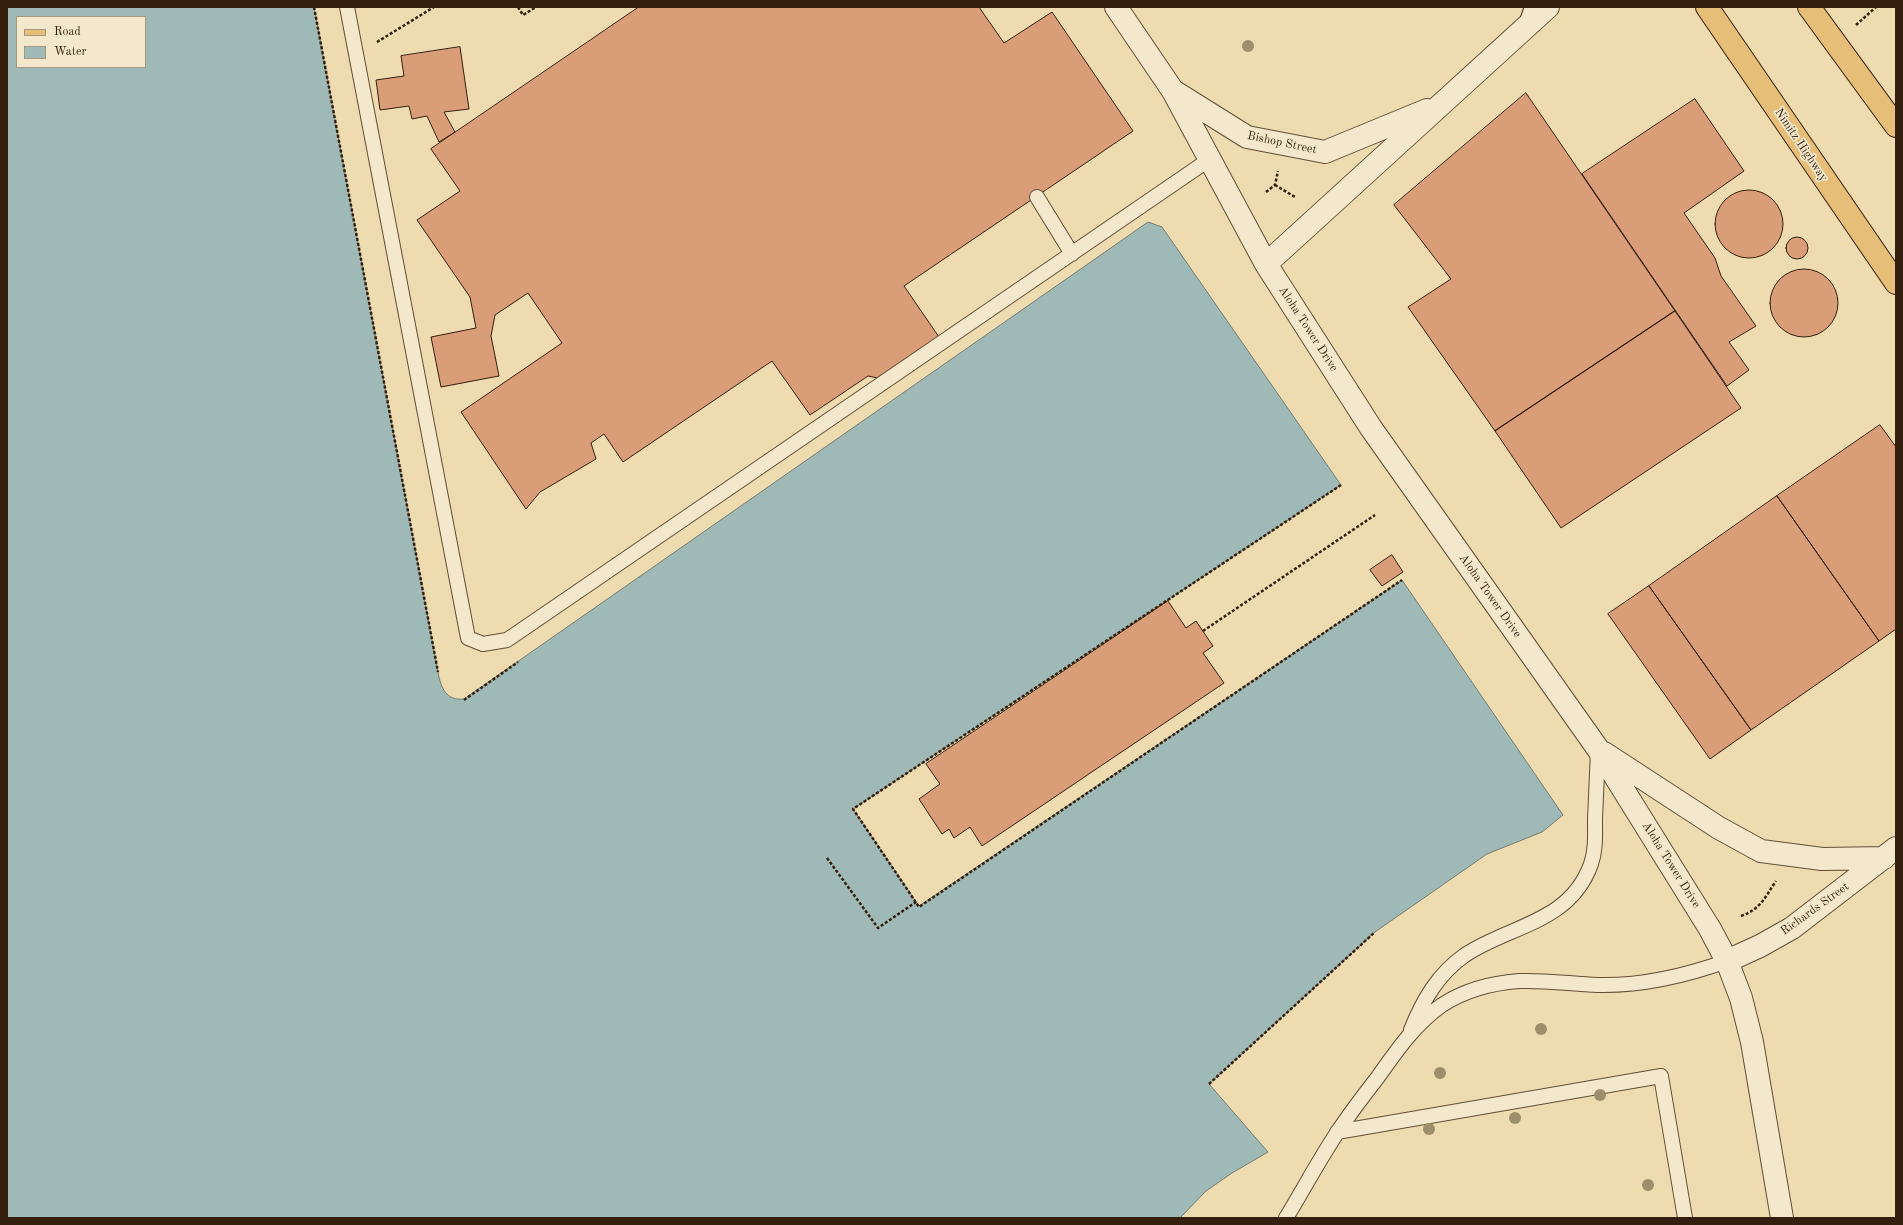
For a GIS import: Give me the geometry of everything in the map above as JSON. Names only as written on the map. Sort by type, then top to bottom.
[{"type":"main road","name":"Nimitz Highway","points":[[1707,7],[1893,274]]},
{"type":"main road","points":[[1809,7],[1896,126]]},
{"type":"street","name":"Aloha Tower Drive","points":[[1116,7],[1173,91],[1266,264],[1371,428],[1598,749],[1705,920],[1727,961],[1741,998],[1752,1042],[1782,1218]]},
{"type":"street","name":"Bishop Street","points":[[1266,264],[1441,104],[1533,15],[1548,7]]},
{"type":"street","name":"Bishop Street","points":[[1173,91],[1247,137],[1326,152],[1441,104]]},
{"type":"street","points":[[1598,749],[1719,828],[1761,851],[1822,859],[1890,853]]},
{"type":"street","name":"Richards Street","points":[[1727,961],[1760,946],[1792,928],[1890,853]]},
{"type":"lane","points":[[347,7],[468,638],[483,644],[507,640],[1210,159]]},
{"type":"lane","points":[[1036,197],[1072,254]]},
{"type":"lane","points":[[1286,1218],[1337,1132],[1408,1035],[1423,1001],[1433,985],[1448,969],[1484,944],[1552,914],[1573,895],[1584,880],[1591,864],[1595,846],[1598,749]]},
{"type":"lane","points":[[1408,1035],[1443,1005],[1463,994],[1481,987],[1521,981],[1598,985],[1637,983],[1691,973],[1727,961]]},
{"type":"lane","points":[[1337,1132],[1660,1076],[1685,1218]]},
{"type":"path","points":[[314,7],[438,672]]},
{"type":"path","points":[[356,56],[434,7]]},
{"type":"path","points":[[518,7],[523,15],[536,7]]},
{"type":"path","points":[[1266,192],[1275,184],[1279,168]]},
{"type":"path","points":[[1275,184],[1295,197]]},
{"type":"path","points":[[1341,486],[852,809],[919,907],[1402,580]]},
{"type":"path","points":[[1203,631],[1375,515]]},
{"type":"path","points":[[827,858],[878,928],[916,902]]},
{"type":"path","points":[[1741,916],[1753,912],[1759,906],[1779,876]]},
{"type":"path","points":[[1209,1084],[1375,932]]},
{"type":"water","points":[[7,7],[314,7],[438,672],[445,692],[449,696],[458,699],[464,699],[1148,222],[1162,227],[1341,485],[853,809],[919,906],[1402,580],[1563,815],[1542,832],[1487,854],[1375,932],[1209,1084],[1268,1152],[1232,1173],[1206,1191],[1180,1218],[7,1218]]},
{"type":"building","points":[[639,7],[979,7],[1004,43],[1052,12],[1133,131],[904,286],[939,337],[878,378],[868,376],[810,415],[772,361],[623,462],[604,434],[591,443],[596,459],[540,492],[526,509],[461,412],[562,343],[528,293],[495,315],[491,336],[499,376],[441,387],[431,337],[476,328],[470,297],[417,220],[460,191],[431,149]]},
{"type":"building","points":[[460,47],[469,109],[444,112],[455,132],[439,142],[427,116],[412,119],[409,106],[380,110],[376,80],[404,76],[401,56]]},
{"type":"building","points":[[1526,93],[1675,311],[1495,431],[1408,307],[1451,279],[1394,205]]},
{"type":"building","points":[[1695,99],[1744,171],[1684,213],[1715,258],[1721,276],[1756,326],[1729,342],[1749,370],[1727,386],[1582,174]]},
{"type":"building","points":[[1749,190],[1762,193],[1773,200],[1780,211],[1783,224],[1780,237],[1773,248],[1762,255],[1749,258],[1736,255],[1725,248],[1718,237],[1715,224],[1718,211],[1725,200],[1736,193]]},
{"type":"building","points":[[1797,237],[1805,240],[1808,248],[1805,256],[1797,259],[1789,256],[1786,248],[1789,240]]},
{"type":"building","points":[[1804,269],[1817,271],[1828,279],[1836,290],[1838,303],[1836,316],[1828,327],[1817,335],[1804,337],[1791,335],[1780,327],[1772,316],[1770,303],[1772,290],[1780,279],[1791,271]]},
{"type":"building","points":[[1675,311],[1741,408],[1561,528],[1495,431]]},
{"type":"building","points":[[1880,425],[1896,447],[1896,629],[1879,641],[1777,496]]},
{"type":"building","points":[[1777,496],[1879,641],[1751,730],[1649,586]]},
{"type":"building","points":[[1392,555],[1403,572],[1382,586],[1370,570]]},
{"type":"building","points":[[1649,586],[1751,730],[1710,759],[1608,614]]},
{"type":"building","points":[[1168,601],[1186,628],[1196,621],[1213,646],[1203,653],[1224,683],[982,846],[970,827],[954,838],[949,829],[942,834],[919,799],[940,784],[926,764]]}]
